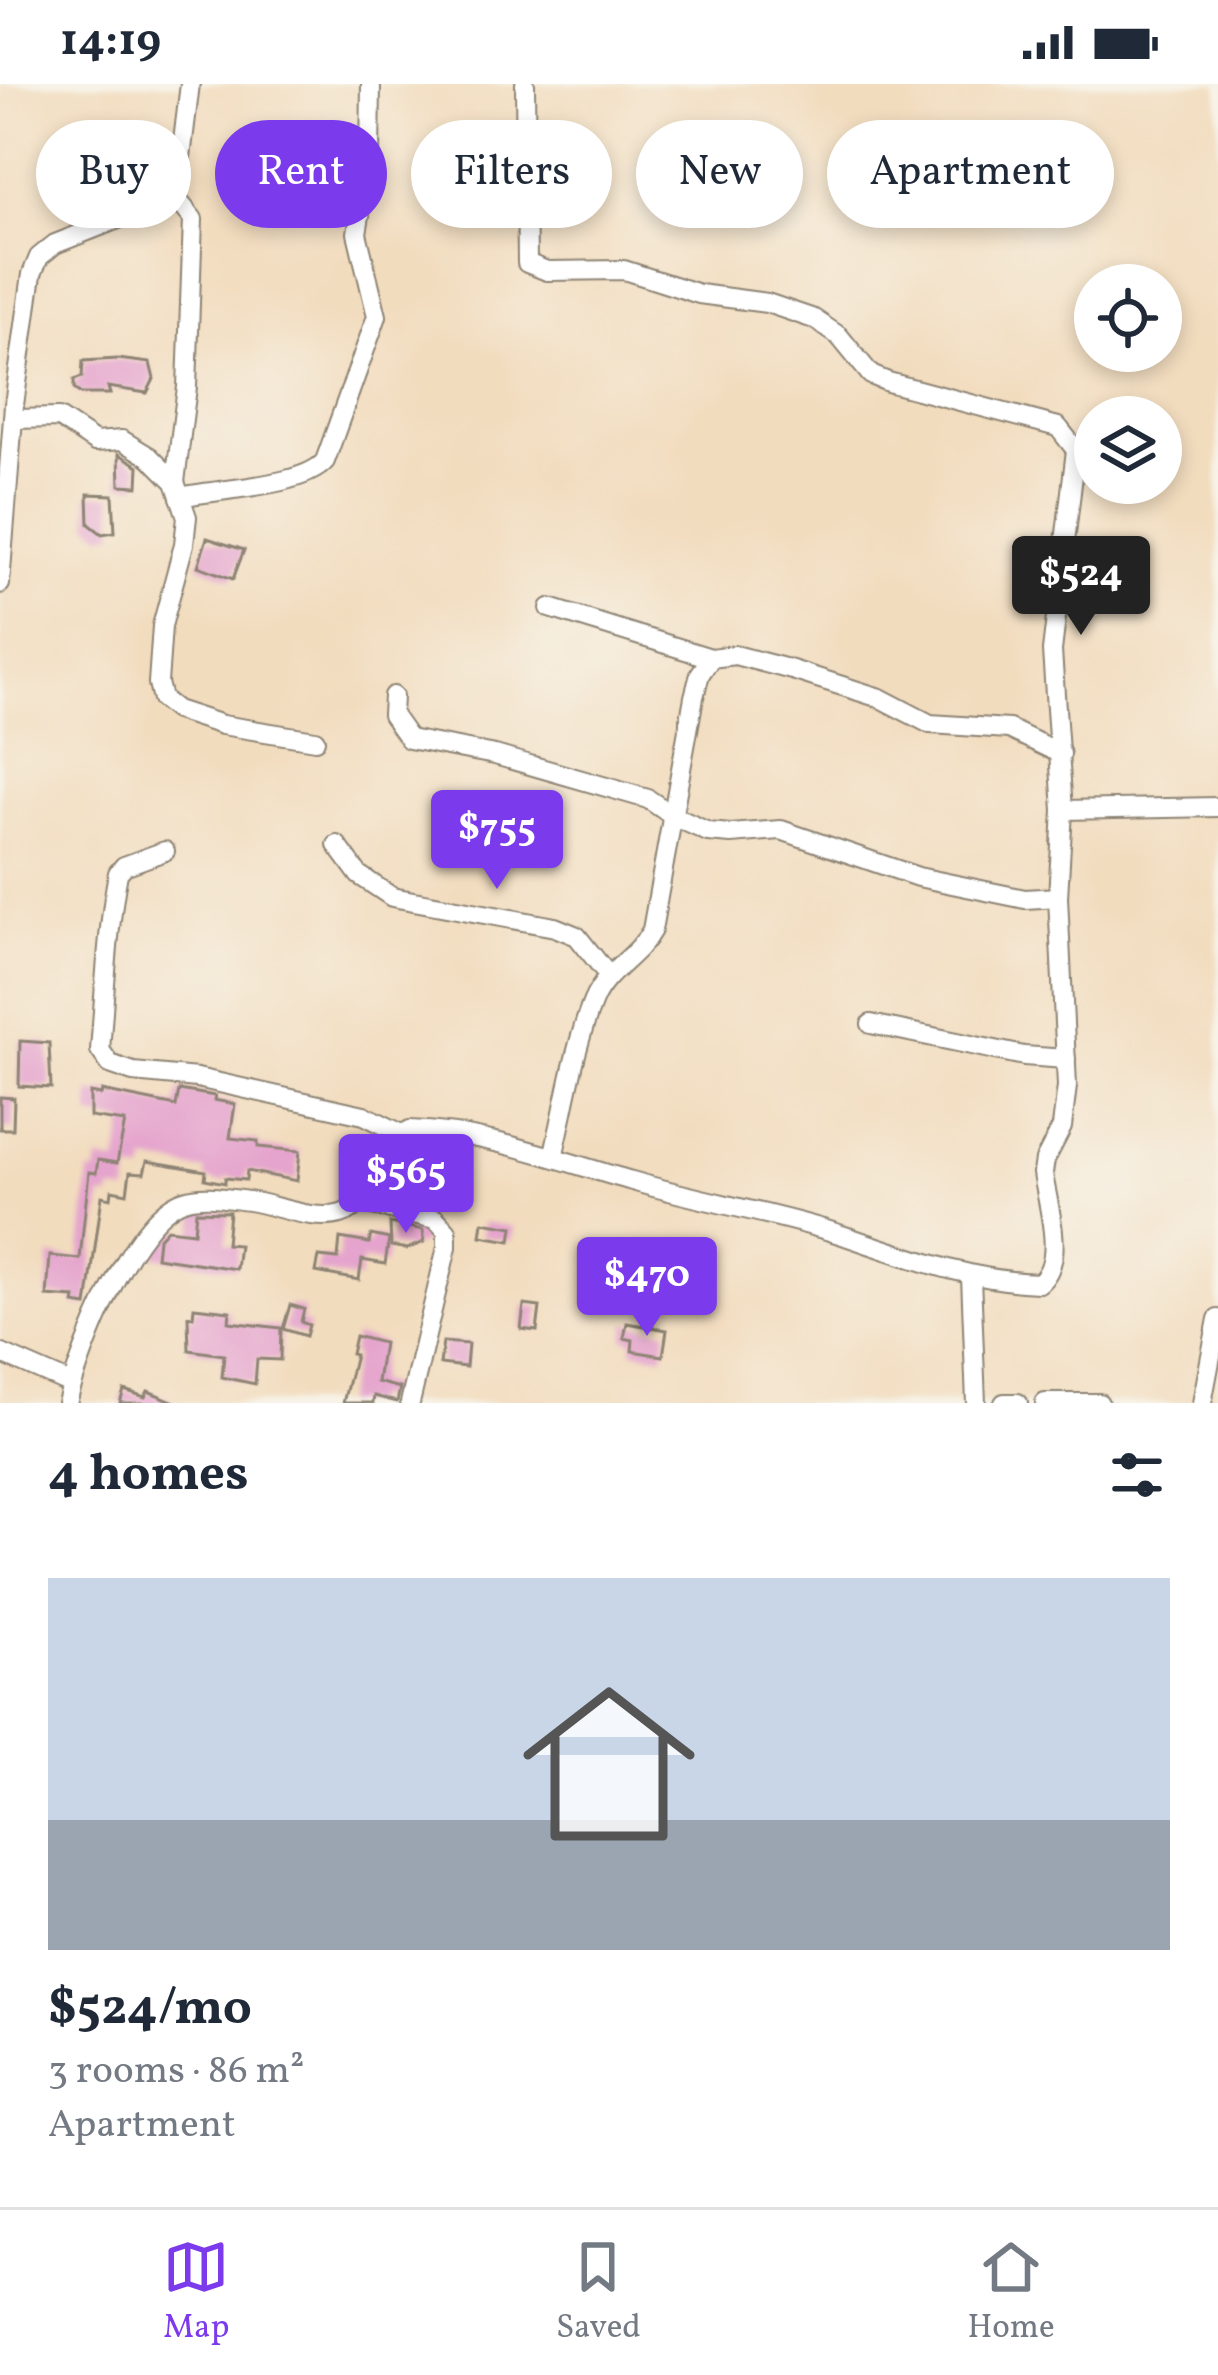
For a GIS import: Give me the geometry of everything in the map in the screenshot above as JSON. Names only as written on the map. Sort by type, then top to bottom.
[{"type":"street","points":[[187,120],[190,84]]},
{"type":"street","points":[[177,489],[290,478],[319,468],[325,461],[377,316],[357,233],[370,157],[371,84]]},
{"type":"street","points":[[0,1353],[69,1394],[129,1253],[162,1213],[184,1200],[211,1196],[341,1214],[358,1202],[402,1134],[410,1130],[437,1130],[553,1156],[635,1182],[796,1221],[971,1277],[1039,1283],[1049,1274],[1054,1259],[1043,1173],[1062,1127],[1066,1060],[1058,897],[1063,810],[1052,651],[1076,450],[1058,427],[871,375],[839,336],[814,319],[767,303],[699,294],[624,270],[547,271],[527,263],[526,84]]},
{"type":"street","points":[[177,489],[187,387],[191,216]]},
{"type":"street","points":[[0,584],[13,419],[32,274],[39,257],[56,244],[96,228]]},
{"type":"street","points":[[13,419],[58,418],[95,442],[122,440],[150,457],[177,489],[187,517],[162,626],[158,683],[162,699],[176,710],[222,725],[315,740]]},
{"type":"street","points":[[550,608],[711,658],[736,655],[792,670],[880,698],[930,724],[1009,729],[1061,754]]},
{"type":"street","points":[[553,1156],[593,1001],[608,975],[643,947],[652,930],[700,674],[711,658]]},
{"type":"street","points":[[393,696],[392,715],[409,739],[495,755],[648,799],[708,832],[782,830],[918,877],[1024,899],[1058,897]]},
{"type":"street","points":[[1063,810],[1218,807]]},
{"type":"street","points":[[337,845],[359,874],[392,897],[555,927],[577,936],[608,975]]},
{"type":"street","points":[[165,851],[124,866],[118,873],[106,948],[100,1050],[110,1064],[364,1115],[402,1134]]},
{"type":"street","points":[[871,1024],[1024,1057],[1066,1060]]},
{"type":"street","points":[[358,1202],[436,1219],[446,1231],[447,1247],[410,1403]]},
{"type":"street","points":[[971,1277],[976,1403]]},
{"type":"street","points":[[1202,1403],[1218,1319]]},
{"type":"street","points":[[1004,1403],[1018,1403]]},
{"type":"street","points":[[1046,1403],[1100,1403]]},
{"type":"building","points":[[83,361],[150,363],[154,379],[147,393],[108,387],[110,394],[81,394],[74,389],[74,380],[82,377]]},
{"type":"building","points":[[119,454],[139,466],[138,486],[120,485]]},
{"type":"building","points":[[88,494],[113,495],[115,532],[102,534],[89,524]]},
{"type":"building","points":[[207,538],[244,550],[233,579],[198,566]]},
{"type":"building","points":[[20,1041],[49,1043],[51,1088],[19,1086]]},
{"type":"building","points":[[179,1090],[235,1104],[230,1138],[258,1141],[258,1147],[300,1151],[297,1181],[247,1171],[246,1180],[225,1178],[225,1183],[205,1179],[206,1171],[147,1161],[144,1173],[130,1172],[127,1193],[112,1190],[111,1198],[102,1196],[87,1306],[74,1304],[75,1298],[47,1296],[50,1256],[80,1259],[89,1172],[96,1173],[98,1160],[117,1163],[125,1122],[90,1117],[90,1093],[101,1095],[102,1091],[176,1106]]},
{"type":"building","points":[[0,1097],[14,1098],[13,1129],[0,1129]]},
{"type":"building","points":[[196,1211],[229,1212],[226,1244],[239,1245],[236,1269],[156,1257],[158,1239],[167,1229],[194,1232]]},
{"type":"building","points":[[483,1222],[513,1227],[511,1241],[481,1236]]},
{"type":"building","points":[[390,1223],[423,1230],[424,1242],[407,1249],[391,1246]]},
{"type":"building","points":[[371,1235],[389,1239],[385,1264],[362,1260],[359,1280],[316,1272],[319,1257],[338,1259],[340,1238],[369,1243]]},
{"type":"building","points":[[290,1305],[304,1309],[301,1322],[309,1325],[306,1336],[283,1329]]},
{"type":"building","points":[[524,1305],[540,1307],[537,1331],[521,1329]]},
{"type":"building","points":[[194,1307],[230,1311],[229,1322],[281,1328],[280,1360],[257,1359],[255,1384],[222,1377],[224,1355],[189,1350],[188,1316],[193,1317]]},
{"type":"building","points":[[627,1323],[667,1330],[663,1356],[632,1351],[633,1340],[624,1338]]},
{"type":"building","points":[[355,1336],[383,1343],[377,1382],[400,1388],[397,1402],[374,1396],[373,1403],[343,1403]]},
{"type":"building","points":[[443,1342],[468,1344],[466,1367],[440,1364]]},
{"type":"building","points":[[124,1390],[145,1397],[148,1391],[177,1403],[120,1403]]}]
